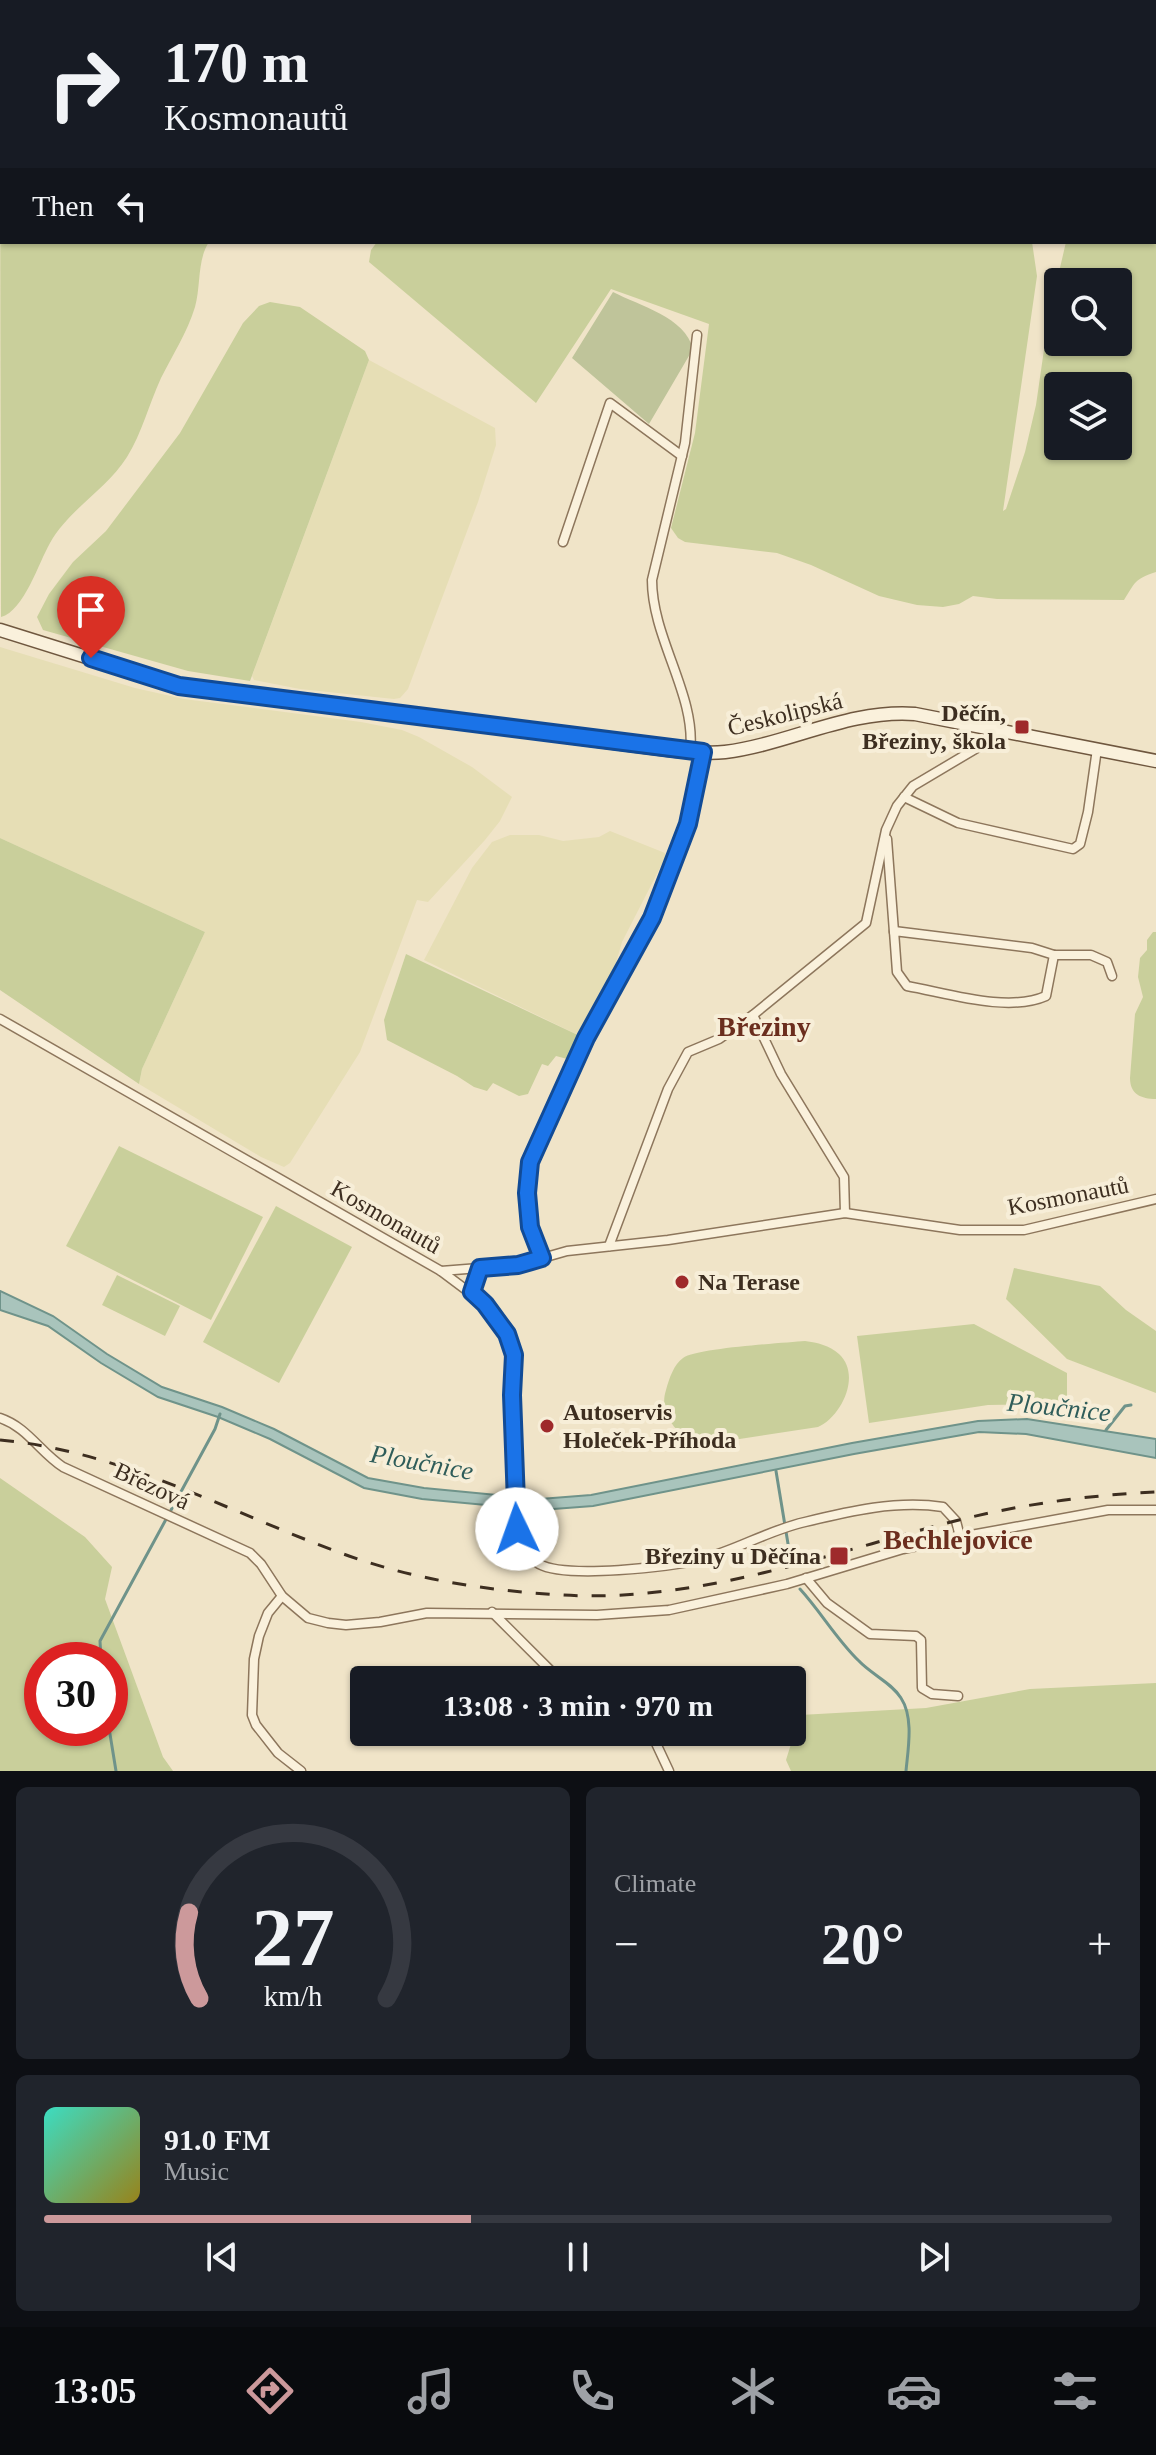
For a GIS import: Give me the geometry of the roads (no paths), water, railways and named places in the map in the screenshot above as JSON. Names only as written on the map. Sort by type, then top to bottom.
[{"type":"main road","name":"Českolipská","points":[[0,630],[179,686],[697,752],[725,752],[750,747],[863,717],[891,713],[915,714],[1156,761]]},
{"type":"street","points":[[542,1258],[530,1227],[527,1193],[530,1162],[586,1038],[652,918],[688,824],[697,752],[652,599],[653,567],[682,456],[697,335]]},
{"type":"street","points":[[563,542],[610,403],[682,456]]},
{"type":"street","points":[[609,1246],[668,1089],[688,1052],[719,1039],[753,1015],[866,923],[886,830],[897,806],[913,786],[982,745],[996,730]]},
{"type":"street","points":[[904,797],[958,823],[1073,849],[1080,844],[1088,812],[1097,749]]},
{"type":"street","points":[[886,830],[897,972],[907,986],[997,1002],[1031,1002],[1046,996],[1054,955]]},
{"type":"street","points":[[894,932],[1032,948],[1054,955],[1091,955],[1107,962],[1112,976]]},
{"type":"street","points":[[753,1015],[781,1074],[844,1177],[845,1213]]},
{"type":"street","name":"Kosmonautů","points":[[0,1019],[441,1271],[518,1265],[567,1251],[668,1240],[845,1213],[960,1230],[1024,1230],[1156,1199]]},
{"type":"street","points":[[472,1292],[480,1268]]},
{"type":"street","points":[[441,1271],[485,1304],[507,1334],[514,1355],[512,1395],[517,1529],[519,1540],[529,1557],[549,1568],[564,1570],[678,1564],[725,1552],[790,1526],[877,1507],[922,1504],[943,1507],[956,1521],[960,1537]]},
{"type":"street","name":"Březová","points":[[0,1418],[25,1431],[48,1458],[63,1467],[250,1553],[282,1596]]},
{"type":"street","points":[[301,1771],[278,1753],[252,1715],[254,1659],[259,1636],[268,1613],[282,1596],[308,1618],[346,1625],[427,1613],[597,1615],[669,1610],[960,1537],[1108,1510],[1156,1510]]},
{"type":"street","points":[[806,1578],[827,1603],[870,1634],[916,1636],[921,1640],[922,1688],[932,1694],[958,1696]]},
{"type":"street","points":[[492,1612],[546,1666]]},
{"type":"street","points":[[657,1746],[669,1771]]},
{"type":"water","points":[[0,1291],[53,1316],[162,1387],[274,1429],[368,1478],[424,1488],[540,1499],[591,1495],[978,1421],[1027,1419],[1156,1439],[1156,1458],[1026,1434],[979,1432],[593,1506],[540,1510],[422,1499],[364,1488],[270,1439],[158,1397],[48,1326],[0,1310]]},
{"type":"waterway","name":"Ploučnice","points":[[1106,1430],[1125,1406],[1131,1405]]},
{"type":"waterway","points":[[100,1642],[215,1429],[220,1414]]},
{"type":"waterway","points":[[776,1471],[791,1562]]},
{"type":"waterway","points":[[800,1589],[851,1653],[901,1698],[909,1724],[906,1771]]},
{"type":"waterway","points":[[112,1746],[116,1771]]},
{"type":"railway","points":[[0,1440],[46,1446],[134,1471],[306,1540],[401,1572],[508,1591],[562,1595],[664,1591],[714,1583],[763,1573],[983,1514],[1057,1501],[1156,1492]]},
{"type":"place","name":"Děčín, Březiny, škola","points":[[1022,727]]},
{"type":"place","name":"Na Terase","points":[[682,1282]]},
{"type":"place","name":"Autoservis Holeček-Příhoda","points":[[547,1426]]},
{"type":"place","name":"Březiny u Děčína","points":[[839,1556]]},
{"type":"district","name":"Březiny","points":[[764,1026]]},
{"type":"district","name":"Bechlejovice","points":[[958,1539]]}]
